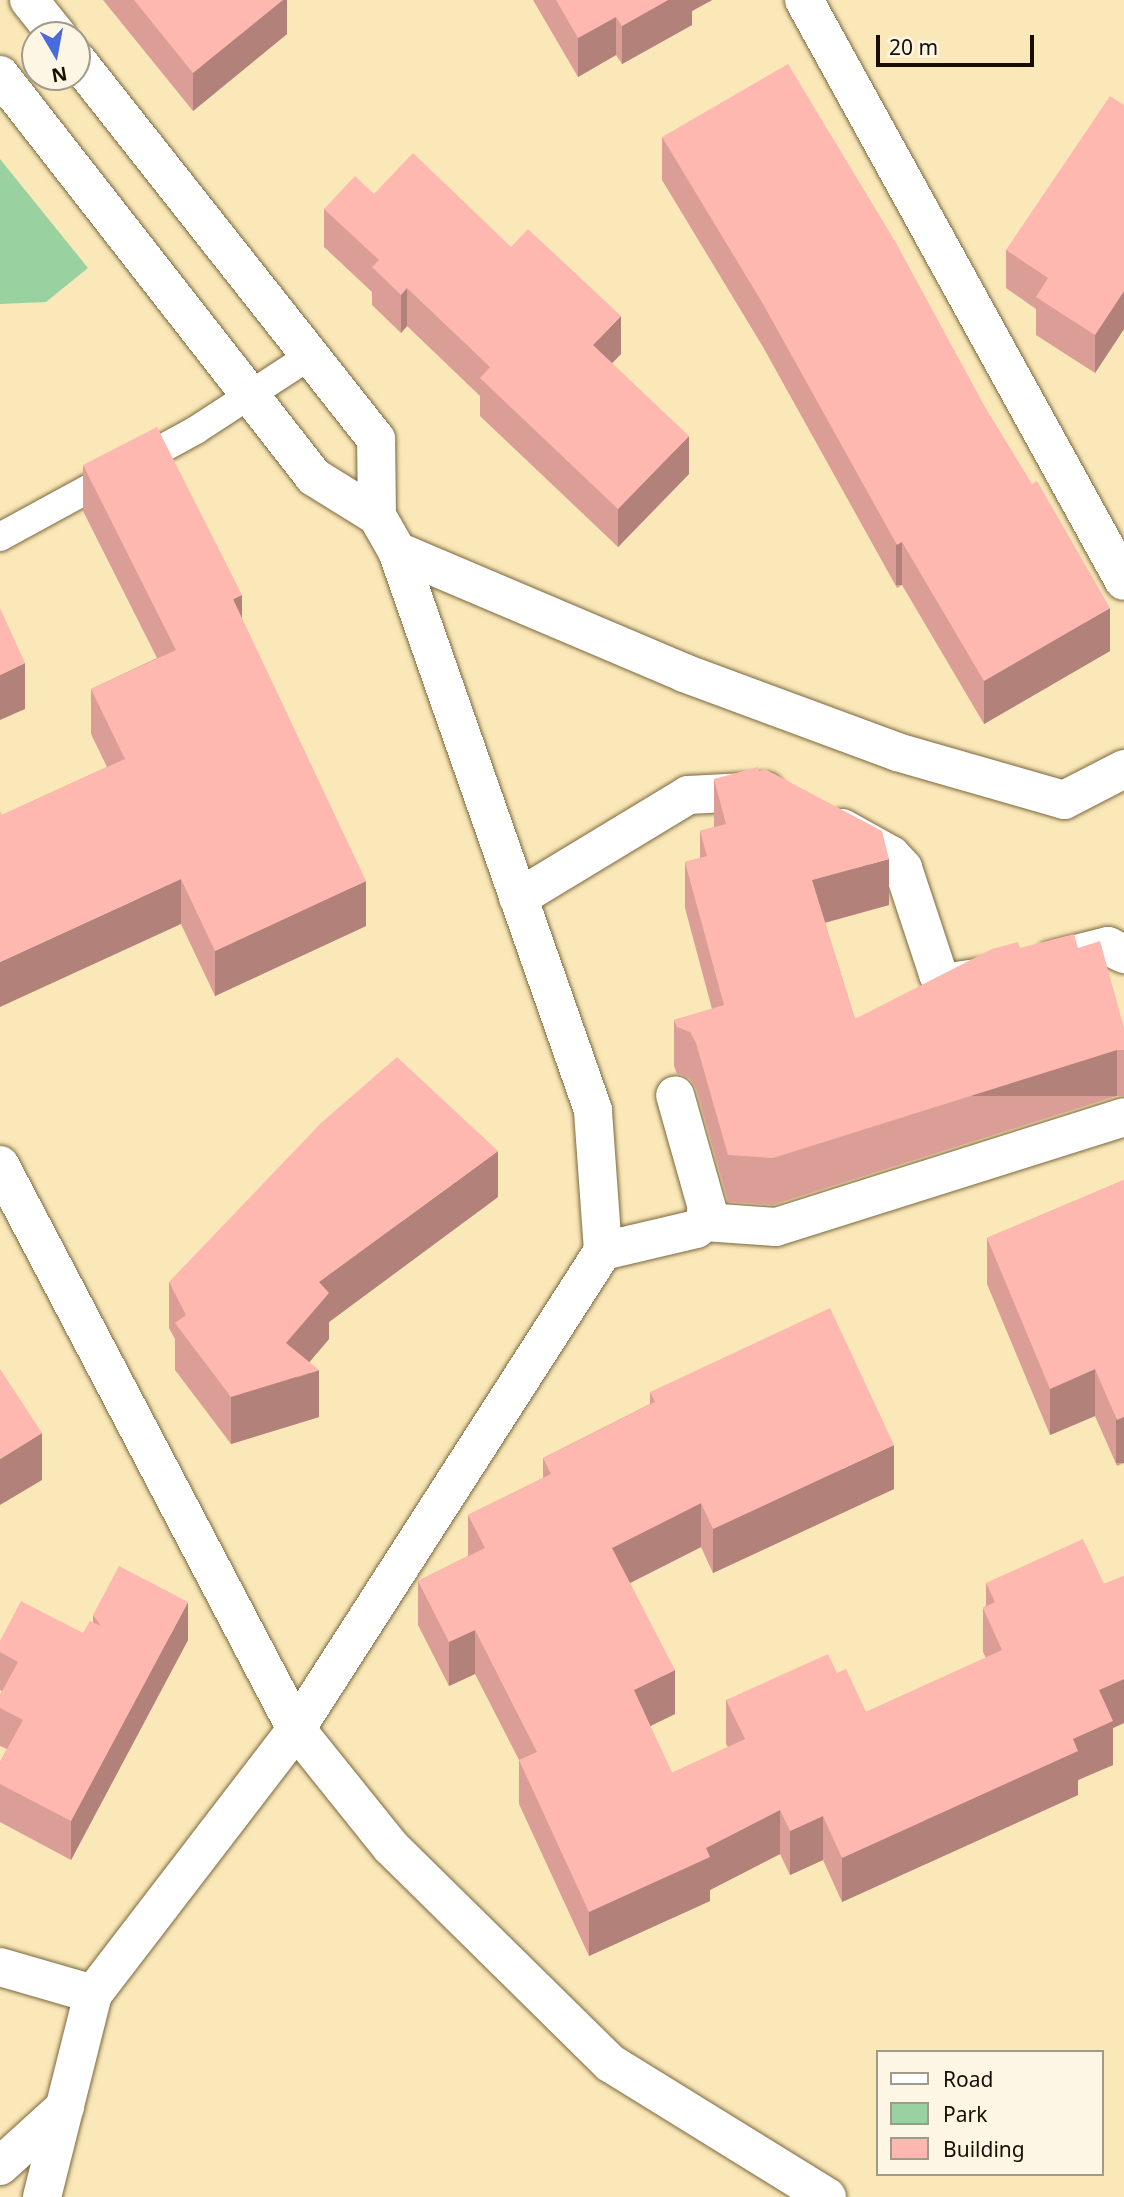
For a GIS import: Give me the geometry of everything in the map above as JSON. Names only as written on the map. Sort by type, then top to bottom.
[{"type":"street","points":[[29,0],[46,21]]},
{"type":"street","points":[[804,0],[1124,581]]},
{"type":"street","points":[[0,75],[314,477],[377,516],[397,551],[593,1110],[603,1251],[296,1729],[93,1994],[42,2197]]},
{"type":"street","points":[[91,79],[376,439],[377,516]]},
{"type":"street","points":[[397,551],[684,673],[897,752],[1064,800],[1124,769]]},
{"type":"street","points":[[518,898],[688,794],[761,789],[810,811],[891,855],[903,868],[930,959],[938,974],[950,982],[1108,946],[1124,954]]},
{"type":"street","points":[[675,1095],[707,1208],[705,1222]]},
{"type":"street","points":[[603,1251],[696,1229],[705,1222],[775,1227],[1124,1117]]},
{"type":"street","points":[[0,1165],[296,1729],[391,1847],[610,2063],[827,2197]]},
{"type":"street","points":[[0,1967],[93,1994]]},
{"type":"street","points":[[0,2166],[65,2107]]},
{"type":"lane","points":[[0,537],[253,396],[311,355]]},
{"type":"green space","points":[[0,159],[88,268],[46,302],[0,304]]},
{"type":"building","points":[[134,0],[283,0],[193,73]]},
{"type":"building","points":[[556,0],[668,0],[622,26],[616,17],[578,38]]},
{"type":"building","points":[[788,64],[896,243],[985,407],[1032,484],[1037,481],[1110,608],[984,681],[902,542],[897,545],[763,304],[662,137]]},
{"type":"building","points":[[1110,96],[1124,105],[1124,291],[1095,335],[1036,297],[1048,278],[1006,250]]},
{"type":"building","points":[[413,153],[511,247],[528,229],[621,316],[593,345],[689,436],[618,509],[480,378],[490,367],[407,288],[401,295],[372,267],[379,260],[324,209],[355,176],[374,194]]},
{"type":"building","points":[[157,427],[242,595],[233,599],[366,881],[215,951],[181,879],[0,962],[0,811],[2,815],[125,759],[91,689],[176,650],[83,465]]},
{"type":"building","points":[[0,608],[25,663],[0,675]]},
{"type":"building","points":[[758,767],[759,771],[765,769],[882,831],[889,859],[812,880],[855,1019],[992,949],[1018,942],[1020,948],[1074,934],[1078,948],[1100,941],[1124,1028],[1124,1050],[773,1158],[728,1155],[696,1043],[690,1032],[677,1027],[674,1020],[724,1005],[685,862],[707,856],[700,831],[726,824],[714,779]]},
{"type":"building","points":[[397,1057],[498,1151],[319,1282],[329,1293],[286,1343],[319,1370],[231,1397],[175,1323],[186,1315],[169,1282],[321,1123]]},
{"type":"building","points":[[1124,1180],[1124,1417],[1117,1420],[1095,1369],[1050,1389],[987,1238]]},
{"type":"building","points":[[830,1308],[894,1445],[713,1529],[701,1503],[612,1548],[675,1670],[634,1690],[672,1773],[745,1739],[726,1700],[828,1654],[837,1673],[846,1669],[866,1712],[1002,1650],[983,1608],[995,1602],[986,1583],[1083,1539],[1104,1584],[1124,1576],[1124,1679],[1099,1690],[1113,1721],[1073,1739],[1078,1751],[842,1858],[823,1816],[790,1831],[780,1810],[706,1848],[710,1857],[589,1912],[519,1760],[537,1752],[475,1630],[449,1642],[418,1581],[485,1548],[468,1515],[551,1474],[543,1458],[655,1402],[650,1392]]},
{"type":"building","points":[[0,1369],[42,1433],[0,1459]]},
{"type":"building","points":[[119,1566],[188,1602],[71,1821],[0,1784],[0,1762],[23,1720],[0,1708],[0,1695],[18,1662],[0,1652],[0,1641],[21,1601],[83,1633],[90,1621],[101,1626],[93,1615]]}]
